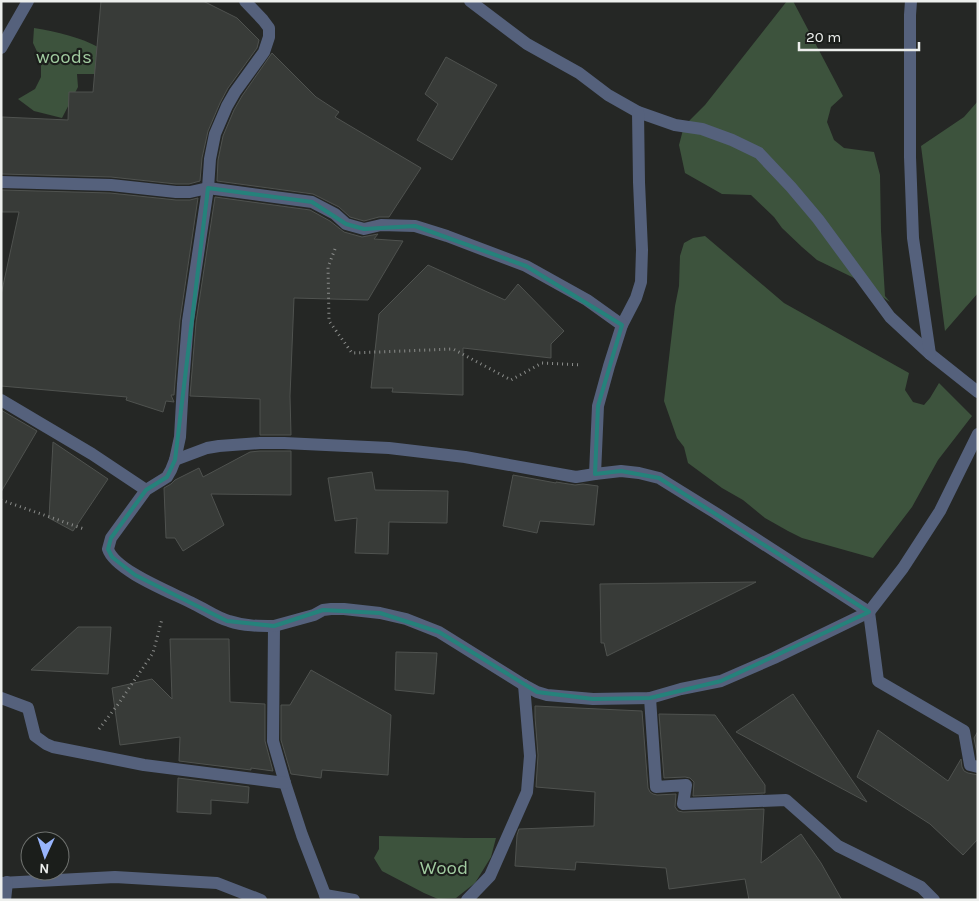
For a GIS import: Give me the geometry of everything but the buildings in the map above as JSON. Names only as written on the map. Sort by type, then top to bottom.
[{"type":"street","points":[[1,48],[28,1]]},
{"type":"street","points":[[244,1],[269,28],[269,37],[264,52],[235,92],[218,124],[215,134],[188,322],[182,384],[180,437],[175,460],[172,470],[166,477],[146,490],[111,538],[108,546],[109,552],[118,563],[135,575],[227,621],[249,626],[274,626],[331,609],[380,613],[406,619],[440,632],[537,692],[547,695],[593,699],[650,698],[681,689],[721,681],[774,658],[869,612],[903,568],[940,511],[978,434]]},
{"type":"street","points":[[470,1],[527,44],[579,73],[608,95],[638,112],[675,125],[702,129],[759,153],[818,219],[890,317],[930,354],[978,392]]},
{"type":"street","points":[[911,1],[910,157],[913,238],[930,354]]},
{"type":"street","points":[[595,474],[598,406],[622,325],[636,298],[641,282],[642,250],[638,112]]},
{"type":"street","points":[[1,182],[111,184],[176,192],[190,192],[208,188],[312,202],[335,214],[346,224],[364,229],[381,225],[415,226],[526,266],[587,300],[622,325]]},
{"type":"street","points":[[1,400],[92,454],[146,490]]},
{"type":"street","points":[[175,460],[207,448],[219,446],[284,443],[389,448],[465,457],[576,477],[621,471],[659,478],[869,612],[878,682],[964,731],[970,765],[978,767]]},
{"type":"street","points":[[274,626],[273,741],[285,783],[302,835],[326,897],[354,900]]},
{"type":"street","points":[[467,900],[490,876],[527,792],[530,756],[524,685]]},
{"type":"street","points":[[1,698],[28,708],[35,736],[52,747],[144,765],[285,783]]},
{"type":"street","points":[[650,698],[656,787],[686,785],[683,804],[786,800],[838,846],[921,887],[934,900]]},
{"type":"street","points":[[5,900],[4,882],[115,877],[217,883],[261,900]]},
{"type":"path","points":[[346,224],[328,267],[329,322],[352,353],[453,349],[511,380],[542,363],[609,366]]},
{"type":"path","points":[[1,500],[111,538]]},
{"type":"path","points":[[81,753],[153,653],[169,592]]},
{"type":"highlighted area","points":[[208,188],[312,202],[346,224],[364,229],[415,226],[526,266],[622,325],[598,406],[595,474],[621,471],[659,478],[869,612],[721,681],[650,698],[593,699],[537,692],[439,632],[380,613],[323,610],[274,626],[227,621],[135,575],[112,557],[108,549],[111,538],[146,490],[167,477],[175,460]]},
{"type":"green space","points":[[787,1],[793,1],[843,96],[831,107],[827,122],[834,140],[844,148],[874,152],[880,175],[885,296],[890,302],[852,277],[817,260],[782,228],[774,217],[751,195],[722,194],[685,173],[679,145],[684,126],[705,105]]},
{"type":"green space","name":"woods","points":[[34,28],[68,35],[100,48],[101,74],[77,74],[78,87],[62,118],[34,111],[18,99],[35,89],[41,77],[41,60],[33,43]]},
{"type":"green space","points":[[978,101],[978,293],[945,331],[921,146],[964,117]]},
{"type":"green space","points":[[705,236],[784,303],[909,373],[905,390],[913,402],[924,405],[939,383],[972,416],[938,460],[912,507],[873,558],[802,538],[788,531],[765,518],[743,500],[722,488],[688,463],[684,447],[677,438],[664,401],[679,286],[680,256],[684,243],[693,238]]},
{"type":"green space","name":"Wood","points":[[379,836],[496,838],[491,857],[475,883],[456,898],[438,899],[382,871],[374,858],[379,849]]}]
